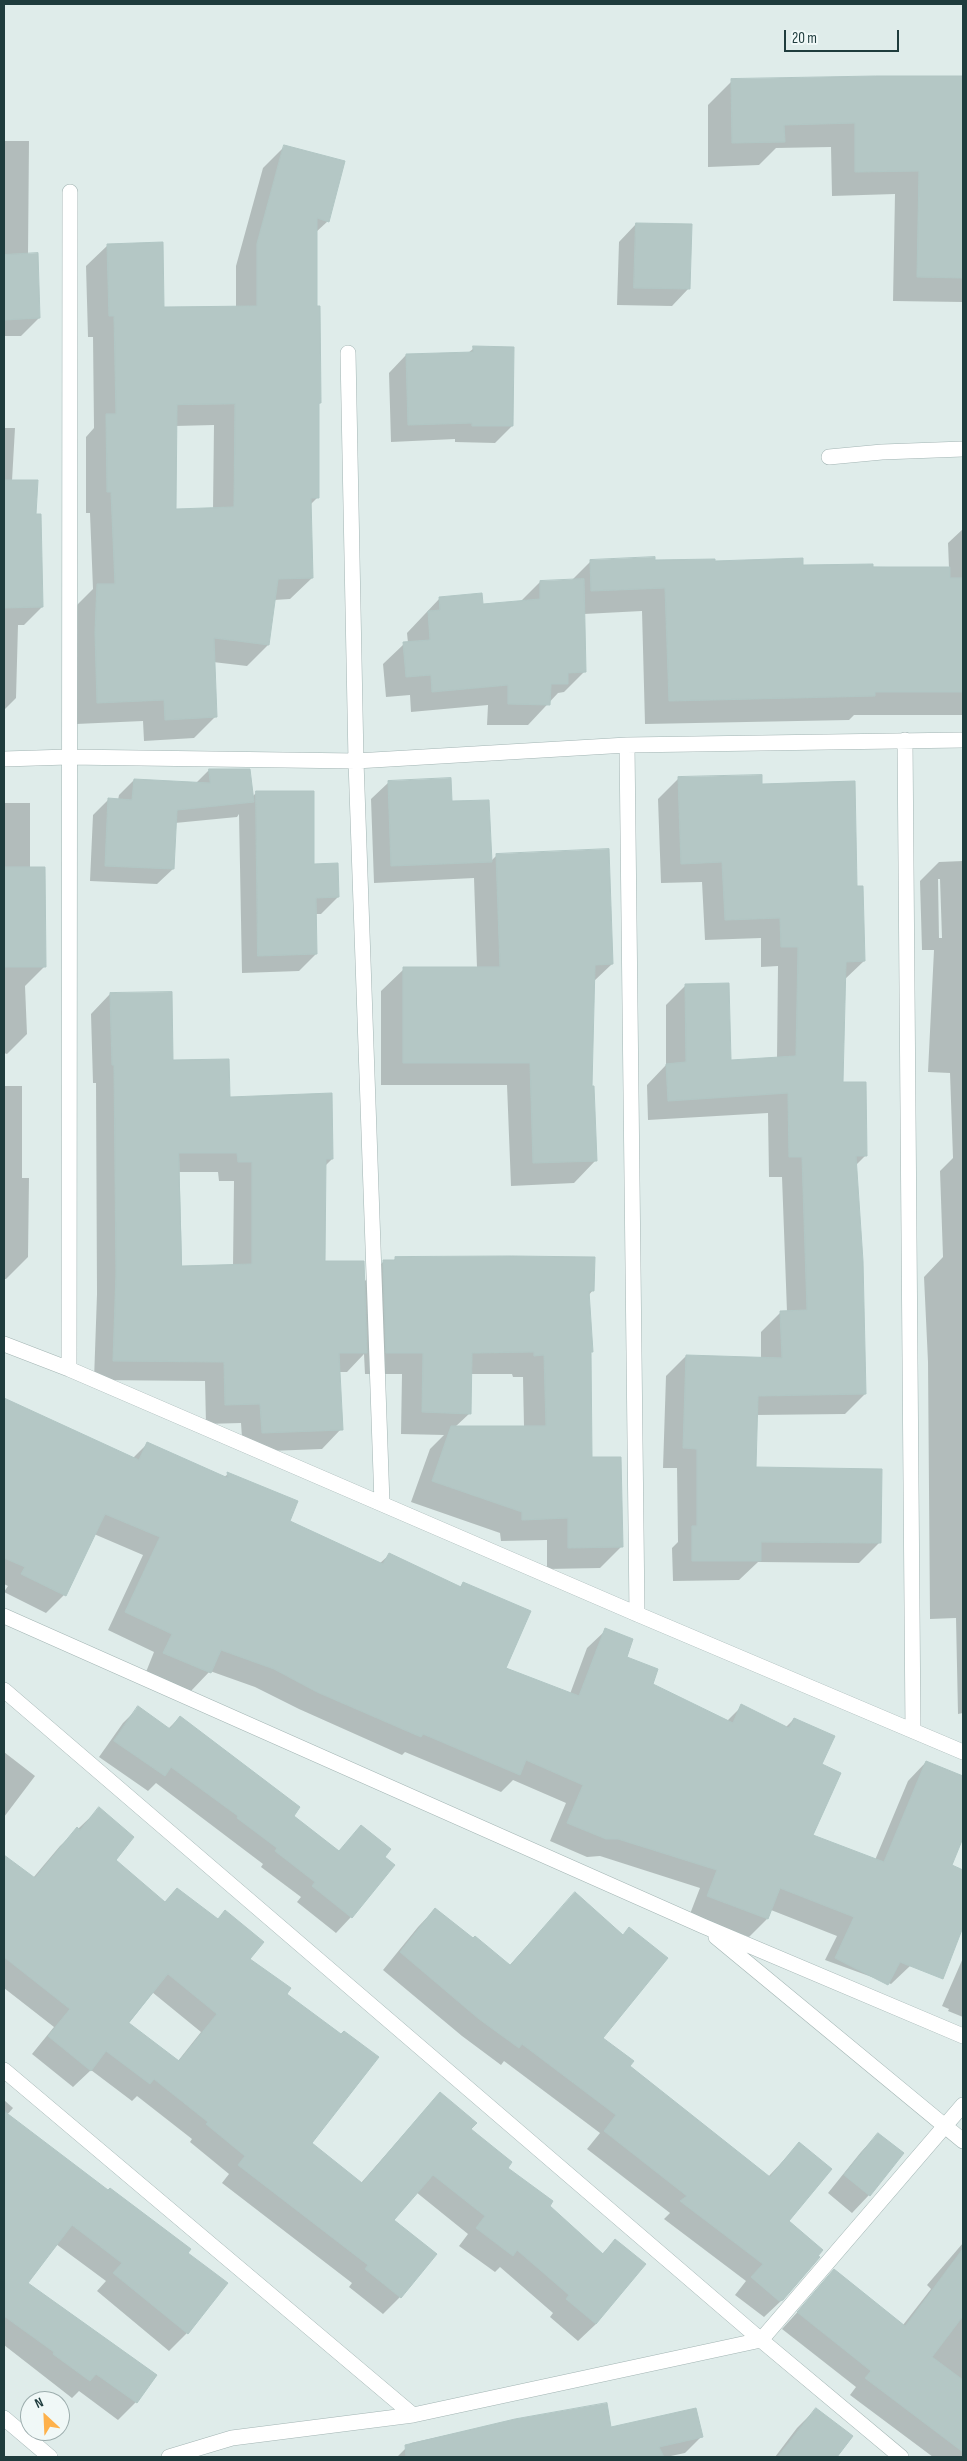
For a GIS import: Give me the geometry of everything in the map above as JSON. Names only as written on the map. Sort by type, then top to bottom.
[{"type":"street","points":[[70,192],[68,756],[70,1369]]},
{"type":"street","points":[[348,353],[356,761],[382,1503]]},
{"type":"street","points":[[829,457],[882,452],[963,449]]},
{"type":"street","points":[[905,740],[913,1730]]},
{"type":"street","points":[[4,759],[68,756],[356,761],[627,745],[963,740]]},
{"type":"street","points":[[627,745],[637,1614]]},
{"type":"street","points":[[4,1344],[70,1369],[637,1614],[963,1752]]},
{"type":"street","points":[[4,1616],[703,1926],[963,2036]]},
{"type":"street","points":[[4,1690],[761,2340],[901,2457]]},
{"type":"street","points":[[703,1926],[963,2141]]},
{"type":"street","points":[[4,2070],[413,2415]]},
{"type":"street","points":[[169,2457],[232,2438],[413,2415],[761,2340],[963,2105]]},
{"type":"street","points":[[4,2418],[50,2457]]},
{"type":"building","points":[[963,76],[963,278],[917,277],[919,171],[855,172],[855,123],[784,125],[785,142],[732,143],[731,79]]},
{"type":"building","points":[[284,145],[345,161],[329,222],[317,218],[317,306],[320,306],[321,403],[319,403],[319,498],[311,498],[313,578],[278,579],[269,645],[214,638],[217,717],[165,720],[164,700],[97,703],[95,632],[97,584],[115,584],[111,492],[107,492],[106,414],[116,414],[114,316],[109,316],[107,244],[163,242],[164,307],[257,306],[257,244]],"holes":[[[235,404],[234,507],[176,509],[177,405]]]},
{"type":"building","points":[[636,223],[692,224],[690,289],[634,288]]},
{"type":"building","points":[[38,253],[40,318],[4,320],[4,255]]},
{"type":"building","points":[[473,346],[514,347],[513,426],[472,426],[472,423],[408,425],[406,354],[473,352]]},
{"type":"building","points":[[4,480],[38,480],[36,514],[41,514],[43,607],[4,608]]},
{"type":"building","points":[[655,557],[655,560],[715,559],[715,561],[803,558],[803,565],[873,564],[873,567],[950,567],[950,578],[963,578],[963,692],[875,692],[875,696],[669,701],[665,588],[591,591],[590,560]]},
{"type":"building","points":[[584,579],[586,672],[568,673],[568,684],[551,684],[550,705],[508,704],[508,685],[432,692],[431,675],[406,677],[403,642],[430,640],[428,611],[440,610],[439,597],[482,593],[483,604],[540,599],[540,581]]},
{"type":"building","points":[[209,769],[250,769],[254,802],[177,810],[174,869],[105,866],[108,798],[132,800],[134,779],[210,783]]},
{"type":"building","points":[[762,775],[762,784],[855,781],[857,886],[863,886],[865,961],[846,962],[843,1082],[866,1082],[867,1156],[856,1156],[863,1261],[866,1394],[758,1396],[756,1467],[882,1469],[881,1543],[761,1542],[761,1561],[692,1561],[692,1526],[697,1526],[697,1449],[683,1448],[686,1355],[782,1358],[780,1311],[807,1310],[802,1157],[789,1157],[788,1093],[668,1101],[666,1064],[686,1062],[685,984],[729,983],[731,1060],[796,1056],[798,947],[781,947],[780,918],[725,920],[722,862],[681,864],[678,777]]},
{"type":"building","points":[[451,778],[452,801],[489,800],[492,862],[391,866],[388,781]]},
{"type":"building","points":[[256,791],[314,791],[314,864],[338,863],[339,897],[316,898],[317,954],[258,956]]},
{"type":"building","points":[[609,849],[613,964],[595,965],[592,1086],[594,1086],[597,1161],[533,1163],[530,1063],[403,1063],[403,967],[500,967],[496,854]]},
{"type":"building","points":[[4,867],[45,867],[46,967],[4,967]]},
{"type":"building","points":[[172,992],[173,1060],[229,1059],[230,1097],[332,1093],[333,1159],[326,1159],[325,1261],[364,1261],[367,1353],[339,1353],[343,1430],[262,1433],[260,1404],[225,1405],[224,1362],[113,1361],[116,1274],[114,1065],[112,1065],[110,993]],"holes":[[[179,1153],[237,1153],[238,1162],[252,1162],[252,1264],[182,1266]]]},
{"type":"building","points":[[395,1257],[595,1257],[594,1291],[589,1291],[593,1352],[591,1352],[592,1457],[621,1457],[623,1547],[568,1548],[568,1518],[522,1520],[522,1512],[432,1481],[451,1426],[546,1426],[544,1355],[534,1356],[534,1352],[472,1353],[471,1414],[422,1412],[423,1353],[386,1353],[383,1260],[395,1260]]},
{"type":"building","points":[[4,1398],[139,1460],[147,1442],[228,1478],[227,1472],[298,1501],[290,1521],[383,1564],[389,1553],[461,1587],[463,1582],[531,1611],[506,1668],[579,1696],[605,1628],[633,1639],[627,1657],[658,1669],[653,1684],[733,1723],[741,1704],[789,1728],[794,1718],[835,1736],[822,1764],[841,1773],[813,1835],[884,1862],[926,1761],[963,1776],[963,1838],[952,1865],[963,1870],[963,1927],[943,1979],[900,1962],[888,1985],[835,1958],[854,1917],[780,1888],[768,1919],[707,1896],[717,1870],[618,1839],[606,1839],[567,1823],[583,1785],[526,1760],[520,1775],[423,1734],[421,1737],[317,1692],[274,1669],[221,1650],[211,1673],[163,1653],[172,1634],[125,1612],[160,1537],[105,1514],[66,1596],[21,1574],[25,1567],[4,1558]]},
{"type":"building","points":[[138,1706],[170,1729],[180,1716],[300,1807],[294,1816],[339,1851],[361,1825],[391,1849],[385,1857],[395,1865],[352,1918],[312,1886],[315,1882],[275,1851],[277,1848],[237,1818],[238,1816],[171,1767],[165,1776],[114,1741]]},
{"type":"building","points":[[99,1807],[134,1837],[116,1860],[165,1902],[177,1888],[218,1919],[225,1910],[264,1942],[250,1959],[291,1988],[287,1994],[341,2034],[344,2031],[379,2057],[312,2143],[362,2183],[440,2092],[477,2123],[471,2129],[512,2162],[508,2168],[553,2201],[550,2206],[603,2254],[615,2239],[646,2264],[596,2324],[566,2299],[569,2295],[517,2250],[513,2256],[476,2228],[485,2216],[433,2175],[394,2220],[437,2254],[401,2298],[365,2269],[368,2265],[238,2165],[245,2156],[206,2124],[208,2122],[154,2079],[150,2084],[106,2051],[91,2071],[48,2036],[70,2009],[4,1957],[4,1855],[35,1878],[77,1827],[80,1830]],"holes":[[[168,1974],[217,2014],[179,2061],[129,2023]]]},
{"type":"building","points":[[575,1892],[623,1935],[629,1927],[668,1958],[603,2038],[634,2061],[630,2066],[770,2177],[799,2142],[832,2169],[789,2221],[823,2250],[818,2256],[820,2257],[783,2300],[779,2301],[751,2277],[763,2264],[680,2201],[687,2196],[604,2131],[616,2115],[522,2044],[519,2048],[479,2019],[400,1952],[435,1908],[473,1938],[475,1936],[510,1965]]},
{"type":"building","points":[[4,2111],[108,2190],[110,2188],[191,2249],[188,2253],[228,2283],[188,2334],[113,2273],[122,2263],[72,2225],[28,2283],[157,2375],[137,2403],[96,2374],[90,2381],[4,2316]]},
{"type":"building","points":[[878,2133],[904,2153],[870,2196],[844,2175]]},
{"type":"building","points":[[963,2249],[963,2316],[932,2357],[963,2380],[963,2452],[865,2378],[871,2371],[797,2312],[834,2269],[905,2326]]},
{"type":"building","points":[[607,2403],[611,2427],[696,2408],[703,2437],[659,2447],[664,2457],[406,2457],[405,2445],[515,2419]]},
{"type":"building","points":[[816,2408],[853,2436],[837,2457],[778,2457]]}]
